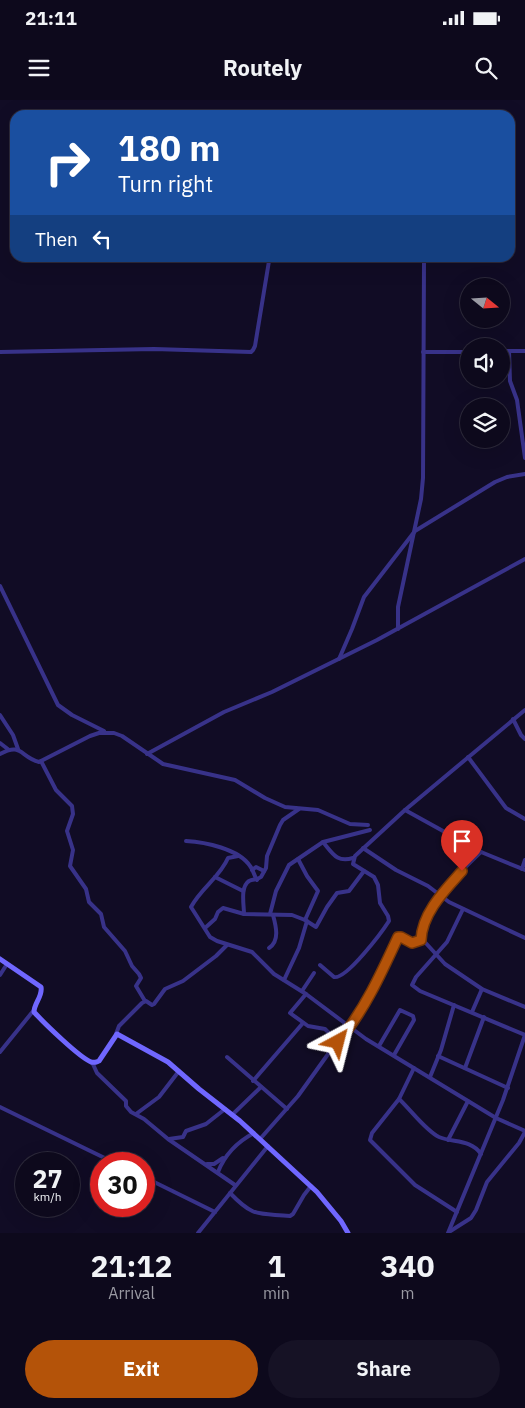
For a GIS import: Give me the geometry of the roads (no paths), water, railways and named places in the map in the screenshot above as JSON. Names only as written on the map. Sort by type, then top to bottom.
[{"type":"street","points":[[0,352],[154,349],[251,352],[255,346],[269,262]]},
{"type":"street","points":[[398,629],[398,607],[415,532],[423,478],[424,262]]},
{"type":"street","points":[[510,351],[525,351]]},
{"type":"street","points":[[423,352],[460,352]]},
{"type":"street","points":[[510,381],[517,400],[525,458]]},
{"type":"street","points":[[339,659],[364,597],[415,532],[495,482],[507,477],[525,474]]},
{"type":"street","points":[[147,754],[224,712],[272,692],[398,629],[525,560]]},
{"type":"street","points":[[0,586],[58,705],[77,718],[122,736],[163,764],[235,780],[285,807],[318,810],[350,824],[369,828],[323,842],[289,865],[285,870],[273,900],[272,915],[276,928],[275,942],[269,948]]},
{"type":"street","points":[[323,842],[338,859],[353,858],[405,810],[525,710]]},
{"type":"street","points":[[0,715],[13,734],[18,749],[32,759],[41,761],[78,740],[108,732]]},
{"type":"street","points":[[513,719],[521,735],[525,738]]},
{"type":"street","points":[[0,743],[9,750]]},
{"type":"street","points":[[0,754],[18,749]]},
{"type":"street","points":[[468,757],[506,808],[525,819]]},
{"type":"street","points":[[41,761],[56,790],[72,806],[73,814],[67,831],[72,850],[70,866],[86,890],[89,902],[101,914],[104,927],[140,974],[141,978],[136,986],[145,1001],[154,1004],[164,989],[182,981],[216,956],[228,944]]},
{"type":"street","points":[[244,914],[243,891],[250,881],[261,877],[267,856],[283,820],[299,809]]},
{"type":"street","points":[[405,810],[481,852],[523,870],[525,860]]},
{"type":"street","points":[[186,841],[221,847],[238,856],[250,865],[256,880]]},
{"type":"street","points":[[363,848],[396,870],[428,886],[440,896],[525,938]]},
{"type":"street","points":[[421,940],[421,934],[426,921],[440,896],[481,852]]},
{"type":"street","points":[[238,856],[228,858],[224,868],[202,890],[191,907],[210,937],[252,952],[266,967],[350,1028],[496,1118],[525,1131],[519,1143],[486,1182],[476,1210],[471,1218],[448,1232]]},
{"type":"street","points":[[320,965],[334,977],[340,977],[365,953],[388,922],[388,916],[379,900],[378,885],[374,877],[353,864],[353,858]]},
{"type":"street","points":[[284,980],[299,948],[306,921],[318,890],[307,876],[298,859]]},
{"type":"street","points":[[252,870],[256,867],[264,871]]},
{"type":"street","points":[[204,928],[216,918],[222,908],[244,914],[292,916],[306,921],[315,927],[318,926],[332,898],[338,892],[349,891],[364,871]]},
{"type":"street","points":[[215,877],[243,891]]},
{"type":"street","points":[[448,1232],[508,1088],[525,1035],[412,985],[416,977],[438,954],[453,933],[464,909]]},
{"type":"street","points":[[260,1138],[287,1109],[350,1028],[372,992],[398,937],[412,943],[421,940]]},
{"type":"street","points":[[421,940],[438,954],[445,964],[482,990],[525,1007]]},
{"type":"street","points":[[0,959],[41,987],[41,993],[34,1010],[0,1052]]},
{"type":"street","points":[[0,975],[7,964]]},
{"type":"street","points":[[314,973],[304,993],[290,1013],[310,1027],[325,1030],[338,1042]]},
{"type":"street","points":[[472,1012],[482,990]]},
{"type":"street","points":[[92,1062],[99,1061],[116,1034],[117,1027],[145,1001]]},
{"type":"street","points":[[430,1076],[454,1005]]},
{"type":"street","points":[[34,1010],[34,1013],[54,1032],[92,1062],[97,1073],[124,1100],[131,1112],[144,1119],[168,1139],[218,1172],[235,1186]]},
{"type":"street","points":[[379,1046],[400,1010],[413,1016],[414,1020],[394,1055]]},
{"type":"street","points":[[465,1068],[484,1017]]},
{"type":"street","points":[[253,1081],[303,1023]]},
{"type":"street","points":[[116,1034],[152,1053],[178,1071],[260,1138],[312,1186],[337,1215],[348,1233]]},
{"type":"street","points":[[438,1056],[508,1088]]},
{"type":"street","points":[[227,1057],[287,1109]]},
{"type":"street","points":[[414,1068],[399,1099],[372,1133],[370,1137],[371,1143],[415,1185],[457,1212]]},
{"type":"street","points":[[136,1114],[159,1097],[178,1071]]},
{"type":"street","points":[[232,1115],[261,1087]]},
{"type":"street","points":[[399,1099],[434,1134],[448,1140],[471,1145],[481,1154]]},
{"type":"street","points":[[448,1140],[468,1101]]},
{"type":"street","points":[[0,1108],[92,1152]]},
{"type":"street","points":[[168,1139],[183,1137],[186,1131],[206,1124],[225,1109]]},
{"type":"street","points":[[204,1163],[214,1164],[225,1157],[238,1143],[254,1133]]},
{"type":"street","points":[[519,1143],[525,1141]]},
{"type":"street","points":[[198,1233],[268,1146]]},
{"type":"street","points":[[218,1172],[225,1157]]},
{"type":"street","points":[[155,1182],[215,1212]]},
{"type":"street","points":[[230,1193],[245,1207],[257,1214],[290,1216],[312,1186]]}]
